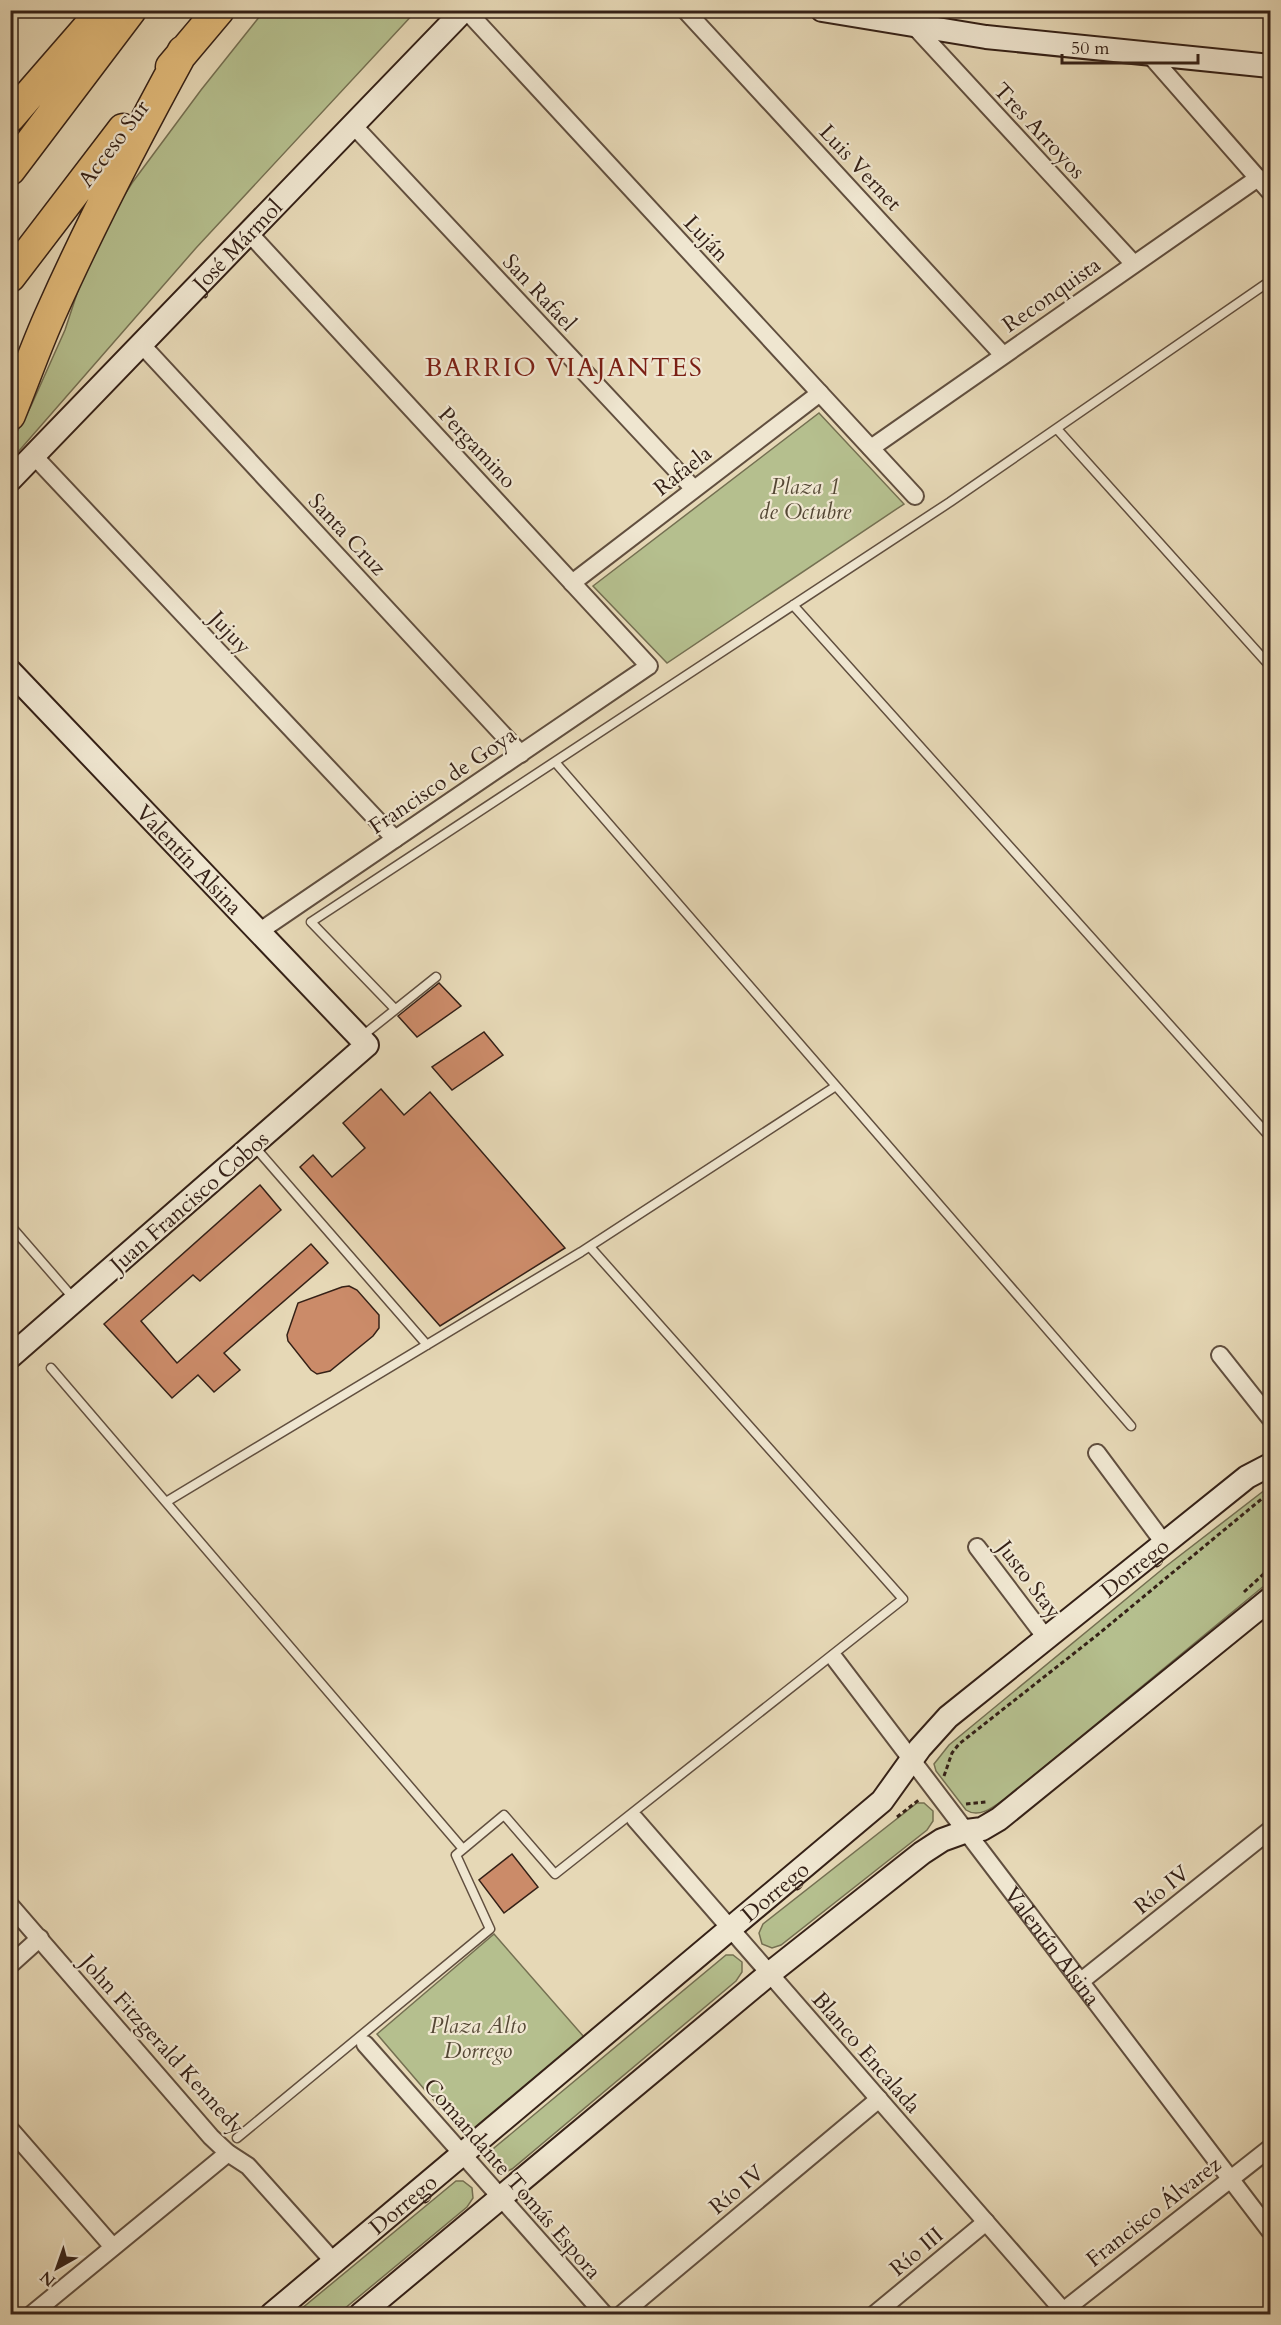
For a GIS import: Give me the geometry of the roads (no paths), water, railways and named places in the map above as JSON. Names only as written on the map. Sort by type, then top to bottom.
[{"type":"highway","points":[[10,117],[103,10]]},
{"type":"highway","points":[[10,170],[131,10]]},
{"type":"highway","name":"Acceso Sur","points":[[10,277],[183,51],[219,11]]},
{"type":"highway","points":[[10,415],[50,315],[86,237],[117,172],[183,51]]},
{"type":"main road","name":"José Mármol","points":[[10,480],[465,10]]},
{"type":"main road","points":[[822,10],[878,16],[915,27],[986,37],[1270,66]]},
{"type":"main road","name":"Valentín Alsina","points":[[10,671],[364,1041]]},
{"type":"main road","name":"Juan Francisco Cobos","points":[[10,1357],[253,1146],[364,1041]]},
{"type":"main road","name":"Dorrego","points":[[272,2314],[882,1801],[920,1748],[948,1717],[1247,1477],[1270,1465]]},
{"type":"main road","points":[[361,2314],[769,1974],[922,1853],[942,1840],[967,1831],[982,1829],[999,1819],[1270,1599]]},
{"type":"street","name":"Luján","points":[[465,10],[915,496]]},
{"type":"street","name":"Luis Vernet","points":[[685,10],[1003,355]]},
{"type":"street","name":"Tres Arroyos","points":[[915,27],[1133,263]]},
{"type":"street","points":[[1149,54],[1270,192]]},
{"type":"street","name":"San Rafael","points":[[353,125],[694,489]]},
{"type":"street","name":"Reconquista","points":[[870,448],[1258,178]]},
{"type":"street","name":"Pergamino","points":[[249,233],[649,666]]},
{"type":"street","name":"Santa Cruz","points":[[141,344],[521,753]]},
{"type":"street","name":"Rafaela","points":[[572,583],[820,393]]},
{"type":"street","name":"Jujuy","points":[[34,456],[395,839]]},
{"type":"street","name":"Francisco de Goya","points":[[260,932],[649,666]]},
{"type":"street","points":[[1220,1355],[1270,1418]]},
{"type":"street","points":[[1097,1453],[1164,1544]]},
{"type":"street","name":"Justo Stay","points":[[977,1547],[1046,1638]]},
{"type":"street","name":"Valentín Alsina","points":[[835,1659],[1270,2231]]},
{"type":"street","name":"Blanco Encalada","points":[[634,1819],[1064,2312]]},
{"type":"street","name":"Río IV","points":[[1080,1982],[1270,1830]]},
{"type":"street","name":"John Fitzgerald Kennedy","points":[[10,1905],[211,2137],[228,2153],[248,2166],[334,2262]]},
{"type":"street","points":[[10,1965],[40,1938]]},
{"type":"street","name":"Comandante Tomás Espora","points":[[365,2044],[604,2314]]},
{"type":"street","name":"Río IV","points":[[622,2314],[879,2099]]},
{"type":"street","points":[[10,2129],[113,2247]]},
{"type":"street","name":"Francisco Álvarez","points":[[1064,2312],[1270,2148]]},
{"type":"street","points":[[32,2314],[228,2153]]},
{"type":"street","name":"Río III","points":[[875,2314],[986,2222]]},
{"type":"lane","points":[[394,1008],[310,922],[1057,429],[1270,281]]},
{"type":"lane","points":[[1057,429],[1270,666]]},
{"type":"lane","points":[[793,605],[1270,1137]]},
{"type":"lane","points":[[555,762],[1131,1426]]},
{"type":"lane","points":[[364,1041],[394,1008],[436,977]]},
{"type":"lane","points":[[166,1502],[590,1247],[836,1086]]},
{"type":"lane","points":[[253,1146],[427,1345]]},
{"type":"lane","points":[[10,1225],[75,1301]]},
{"type":"lane","points":[[237,2138],[490,1929],[456,1855],[504,1815],[555,1874],[903,1599],[590,1247]]},
{"type":"lane","points":[[51,1368],[463,1849]]},
{"type":"district","name":"BARRIO VIAJANTES","points":[[564,367]]},
{"type":"park label","name":"Plaza 1 de Octubre","points":[[805,498]]},
{"type":"park label","name":"Plaza Alto Dorrego","points":[[478,2038]]}]
